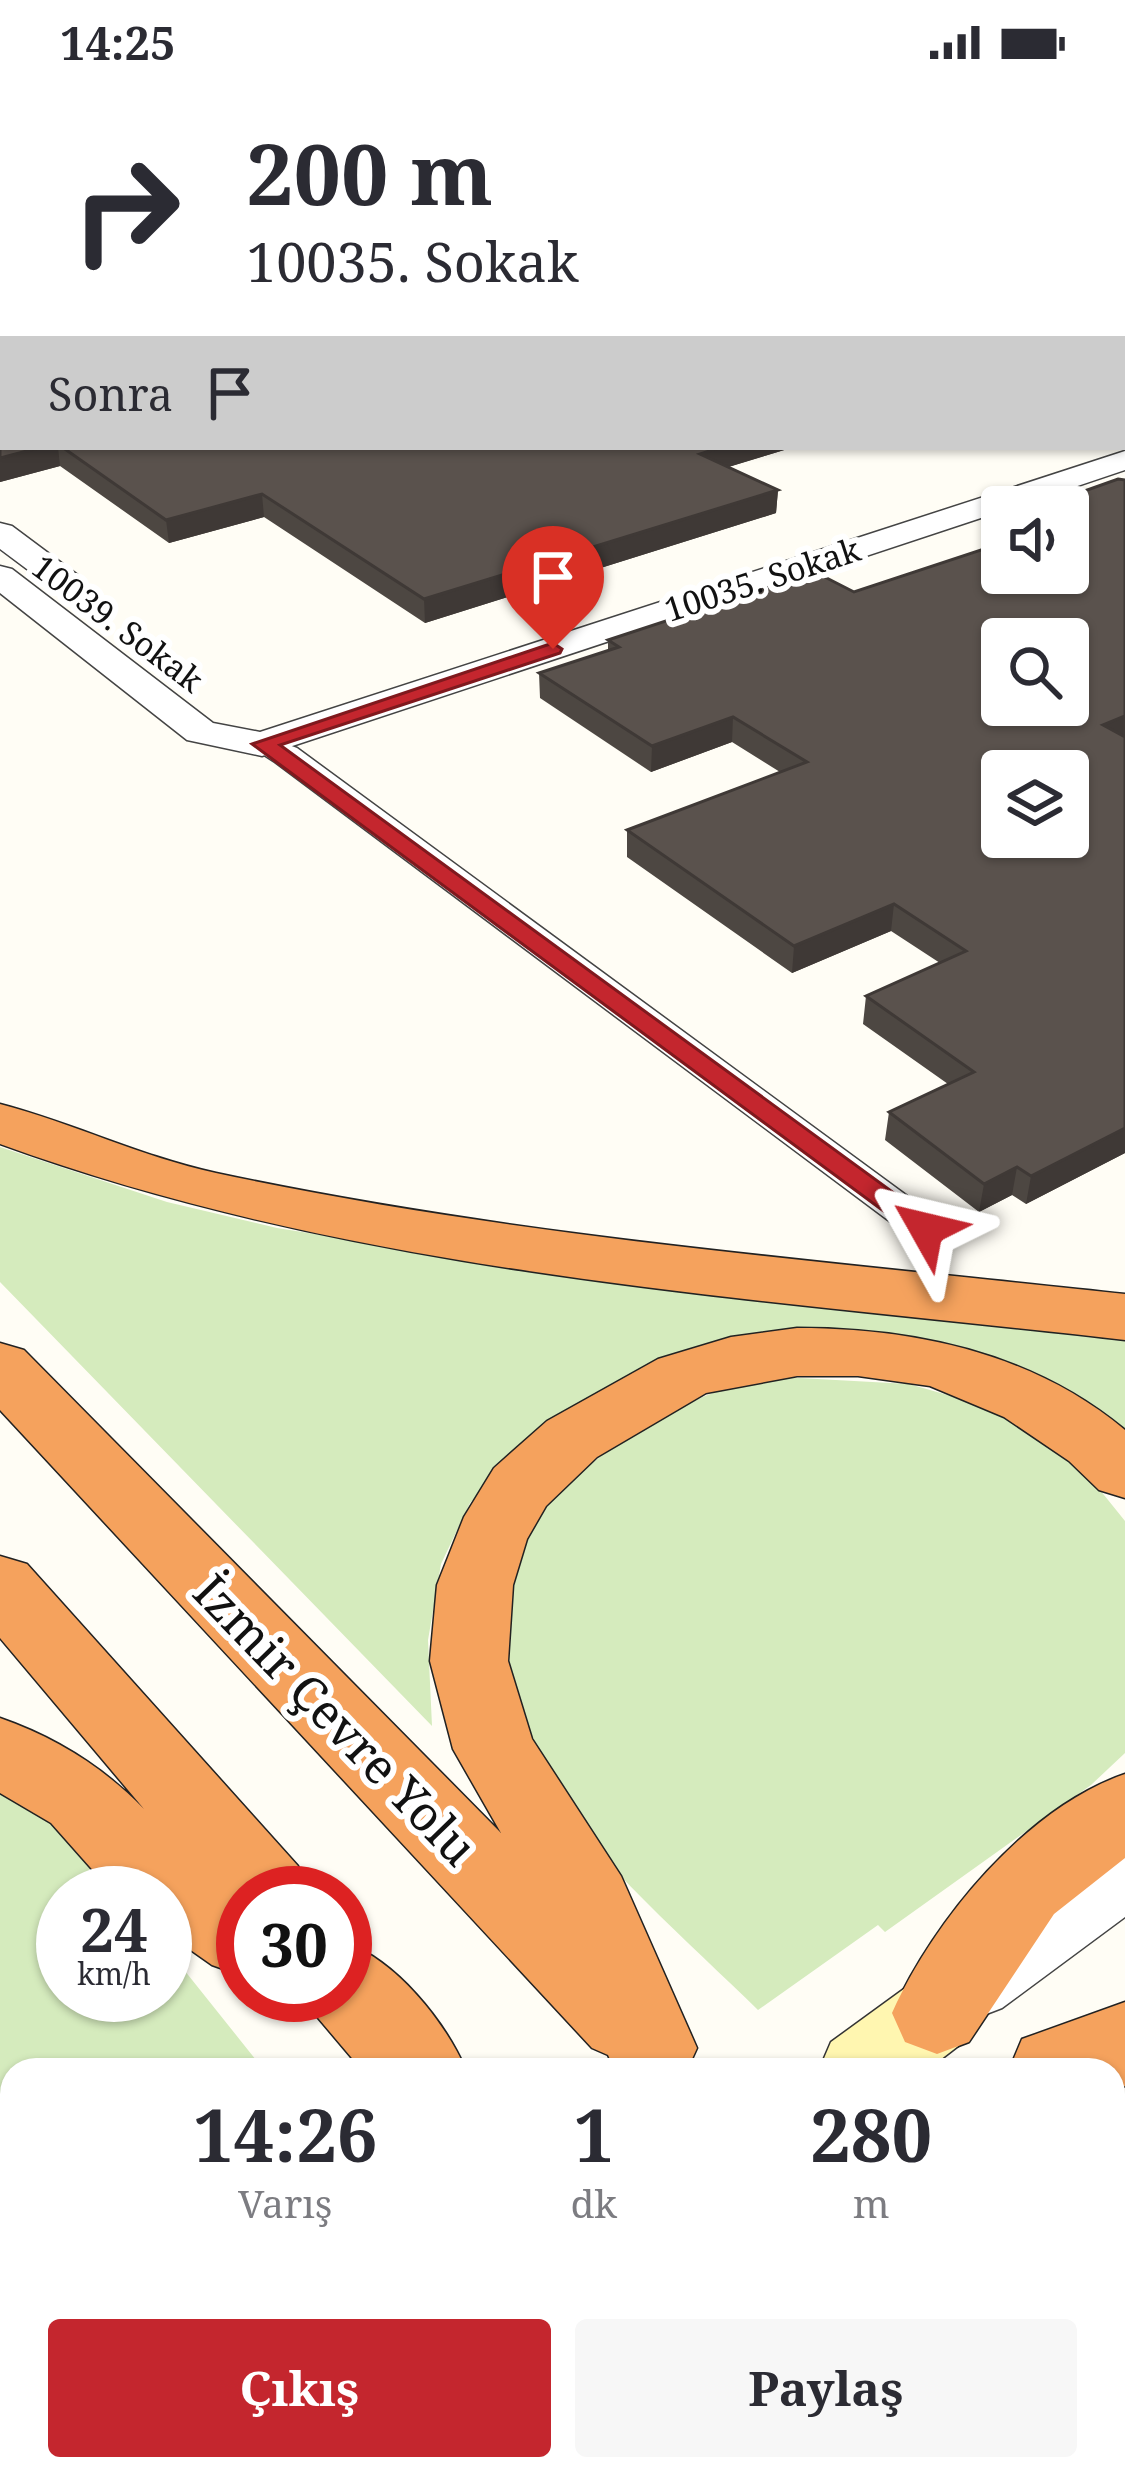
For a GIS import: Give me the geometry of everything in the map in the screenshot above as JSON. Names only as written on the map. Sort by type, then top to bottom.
[{"type":"highway","points":[[0,1123],[212,1192],[363,1220],[628,1258],[1125,1317]]},
{"type":"highway","points":[[661,2058],[590,1903],[494,1749],[470,1660],[475,1585],[490,1537],[520,1487],[572,1439],[682,1376],[731,1360],[797,1352],[858,1352],[941,1364],[1029,1399],[1125,1471]]},
{"type":"highway","name":"İzmir Çevre Yolu","points":[[0,1367],[660,2058]]},
{"type":"highway","points":[[0,1586],[244,1866]]},
{"type":"highway","points":[[0,1752],[80,1798],[150,1874],[216,1919]]},
{"type":"highway","points":[[937,2013],[1024,1887],[1125,1809]]},
{"type":"highway","points":[[1087,2058],[1125,2044]]},
{"type":"main road","points":[[877,2058],[937,2013]]},
{"type":"street","name":"10035. Sokak","points":[[228,706],[267,716],[319,702],[1084,450]]},
{"type":"street","name":"10035. Sokak","points":[[262,744],[1125,460]]},
{"type":"street","name":"10039. Sokak","points":[[0,532],[91,602]]},
{"type":"street","name":"10039. Sokak","points":[[0,576],[201,732],[262,744],[305,769],[926,1229]]},
{"type":"street","points":[[937,2013],[1125,1877]]},
{"type":"street","points":[[1050,2058],[1125,2000]]},
{"type":"green space","points":[[0,1147],[167,1202],[277,1228],[472,1259],[1125,1339],[1125,1438],[1051,1386],[656,1361],[557,1420],[509,1459],[470,1503],[441,1564],[428,1640],[432,1726],[0,1282]]},
{"type":"green space","points":[[781,1377],[909,1384],[972,1402],[1028,1428],[1079,1464],[1125,1521],[1125,1753],[1091,1785],[885,1932],[878,1925],[758,2010],[597,1850],[542,1779],[514,1720],[505,1682],[502,1634],[516,1555],[530,1528],[576,1477],[668,1414],[727,1388]]},
{"type":"green space","points":[[0,1787],[56,1820],[98,1866],[36,1866],[36,2022],[192,2022],[192,1980],[216,2010],[216,2022],[226,2022],[254,2058],[0,2058]]},
{"type":"building","points":[[0,450],[31,450],[0,458]]},
{"type":"building","points":[[66,450],[713,450],[700,454],[778,490],[424,599],[262,494],[166,520]]},
{"type":"building","points":[[1125,480],[1125,716],[1103,725],[1125,737],[1125,1128],[1031,1176],[1017,1167],[984,1184],[889,1112],[974,1072],[866,996],[966,951],[894,904],[794,946],[627,830],[807,762],[733,717],[652,746],[539,673],[619,647],[608,640],[815,572],[854,592],[981,550],[981,594],[1089,594],[1089,489]]},
{"type":"route","points":[[553,649],[262,744],[286,755],[926,1229]]}]
